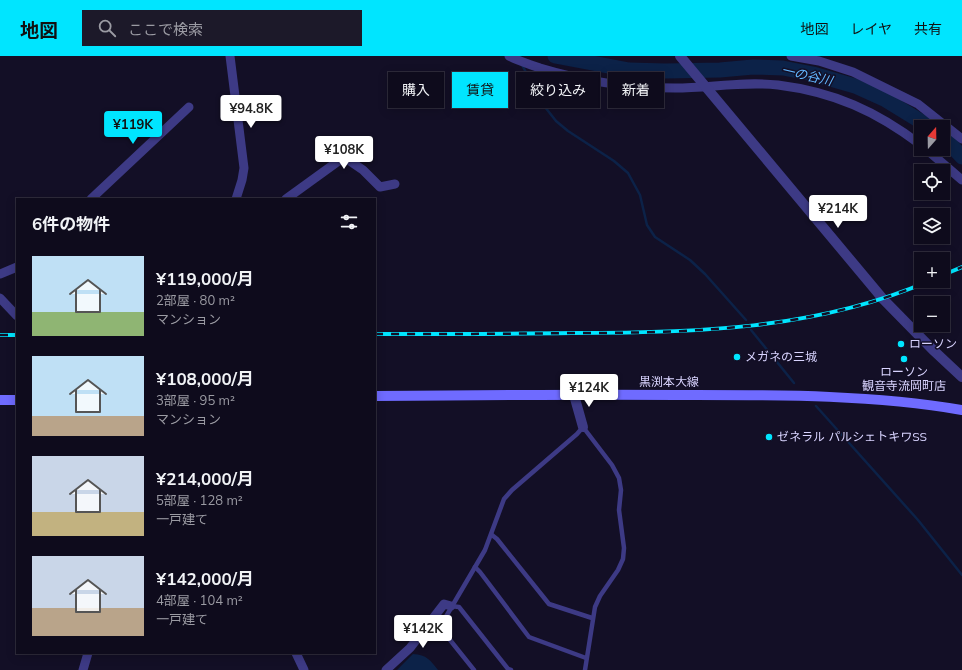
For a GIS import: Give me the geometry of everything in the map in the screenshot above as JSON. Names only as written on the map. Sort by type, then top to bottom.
[{"type":"main road","name":"黒渕本大線","points":[[376,396],[820,396],[907,402],[962,410]]},
{"type":"main road","points":[[0,400],[16,400]]},
{"type":"street","points":[[230,56],[244,168],[236,198]]},
{"type":"street","points":[[680,56],[883,299],[962,378]]},
{"type":"street","points":[[791,56],[819,61],[853,72],[918,104],[962,139]]},
{"type":"street","points":[[510,57],[553,72],[587,80],[637,86],[666,88],[744,84],[776,85],[828,95],[855,104],[881,118],[914,140]]},
{"type":"street","points":[[92,198],[189,107]]},
{"type":"street","points":[[934,156],[962,180]]},
{"type":"street","points":[[287,198],[344,157],[363,170],[380,187],[395,184]]},
{"type":"street","points":[[0,274],[16,266]]},
{"type":"street","points":[[0,298],[16,315]]},
{"type":"street","points":[[574,395],[583,427]]},
{"type":"street","points":[[386,670],[410,648],[444,604],[451,606]]},
{"type":"street","points":[[82,670],[88,654]]},
{"type":"street","points":[[296,654],[304,670]]},
{"type":"lane","points":[[474,670],[446,635],[443,628],[444,620],[485,550],[492,535],[504,499],[512,490],[577,434],[583,427],[612,465],[619,478],[619,510],[624,548],[623,558],[595,606],[585,670]]},
{"type":"lane","points":[[492,535],[497,539],[549,604],[592,618]]},
{"type":"lane","points":[[475,567],[529,637],[586,658]]},
{"type":"lane","points":[[451,606],[459,607],[508,669],[511,670]]},
{"type":"water","points":[[413,654],[428,659],[438,670],[397,670]]},
{"type":"waterway","name":"一の谷川","points":[[555,56],[629,70],[665,71],[720,70],[753,67],[783,68],[813,74],[855,86],[886,100],[919,120]]},
{"type":"waterway","points":[[522,65],[545,107],[556,121],[568,131],[614,161],[628,173],[640,195],[647,225],[655,237],[690,260],[705,274],[746,320]]},
{"type":"waterway","name":"一の谷川","points":[[950,144],[962,157]]},
{"type":"waterway","points":[[751,330],[794,383]]},
{"type":"waterway","points":[[816,406],[918,520],[962,575]]},
{"type":"railway","points":[[950,272],[962,267]]},
{"type":"railway","points":[[376,334],[663,332],[754,325],[798,319],[843,310],[914,287]]},
{"type":"railway","points":[[0,335],[16,335]]},
{"type":"place","name":"ローソン","points":[[901,344]]},
{"type":"place","name":"メガネの三城","points":[[737,357]]},
{"type":"place","name":"ローソン 観音寺流岡町店","points":[[904,359]]},
{"type":"place","name":"ゼネラル パルシェトキワSS","points":[[769,437]]}]
